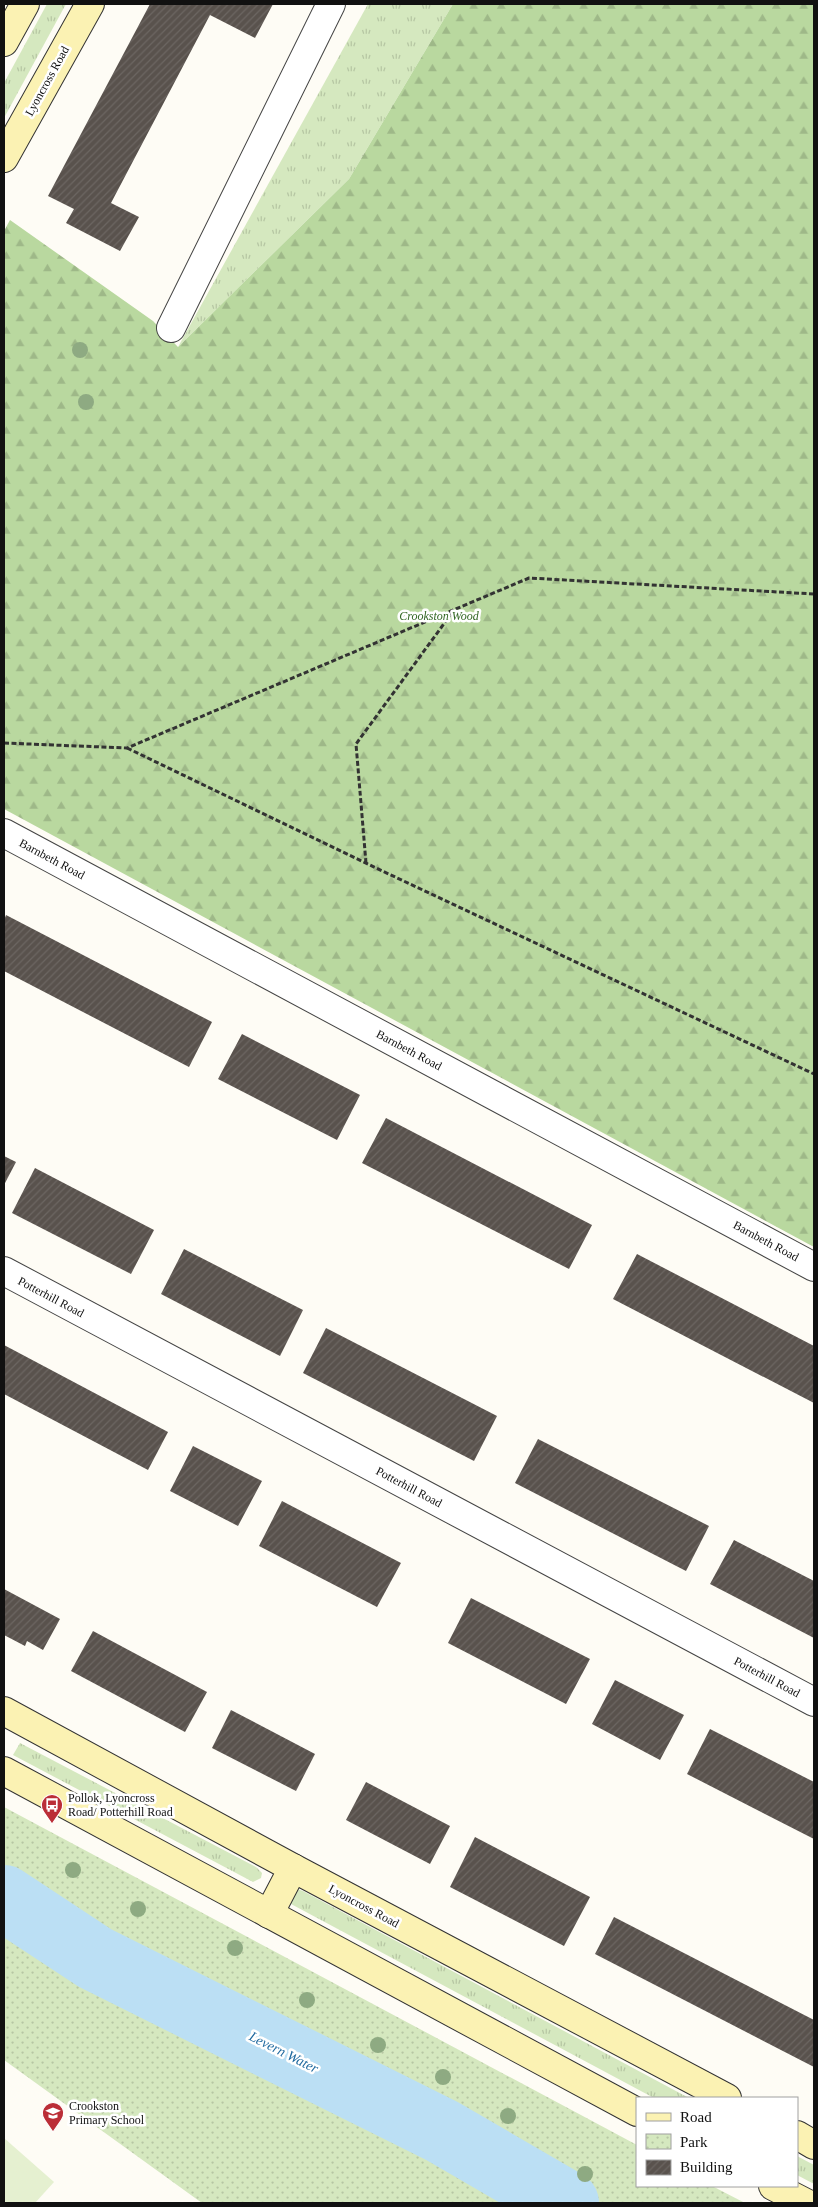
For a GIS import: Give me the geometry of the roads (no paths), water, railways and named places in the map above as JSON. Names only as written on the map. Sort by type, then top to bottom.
[{"type":"street","points":[[4,42],[25,4]]},
{"type":"street","name":"Lyoncross Road","points":[[4,158],[90,4]]},
{"type":"street","points":[[171,328],[330,4]]},
{"type":"street","name":"Barnbeth Road","points":[[4,833],[814,1267]]},
{"type":"street","name":"Potterhill Road","points":[[4,1271],[814,1702]]},
{"type":"street","name":"Lyoncross Road","points":[[4,1711],[293,1868],[725,2097]]},
{"type":"street","points":[[4,1771],[636,2111]]},
{"type":"street","points":[[269,1914],[293,1868]]},
{"type":"street","points":[[798,2136],[814,2145]]},
{"type":"street","points":[[775,2187],[806,2203]]},
{"type":"waterway","name":"Levern Water","points":[[4,1898],[95,1958],[442,2131],[566,2203]]},
{"type":"place","name":"Pollok, Lyoncross Road/ Potterhill Road","points":[[52,1824]]},
{"type":"place","name":"Crookston Primary School","points":[[53,2132]]},
{"type":"park label","name":"Crookston Wood","points":[[439,616]]}]
